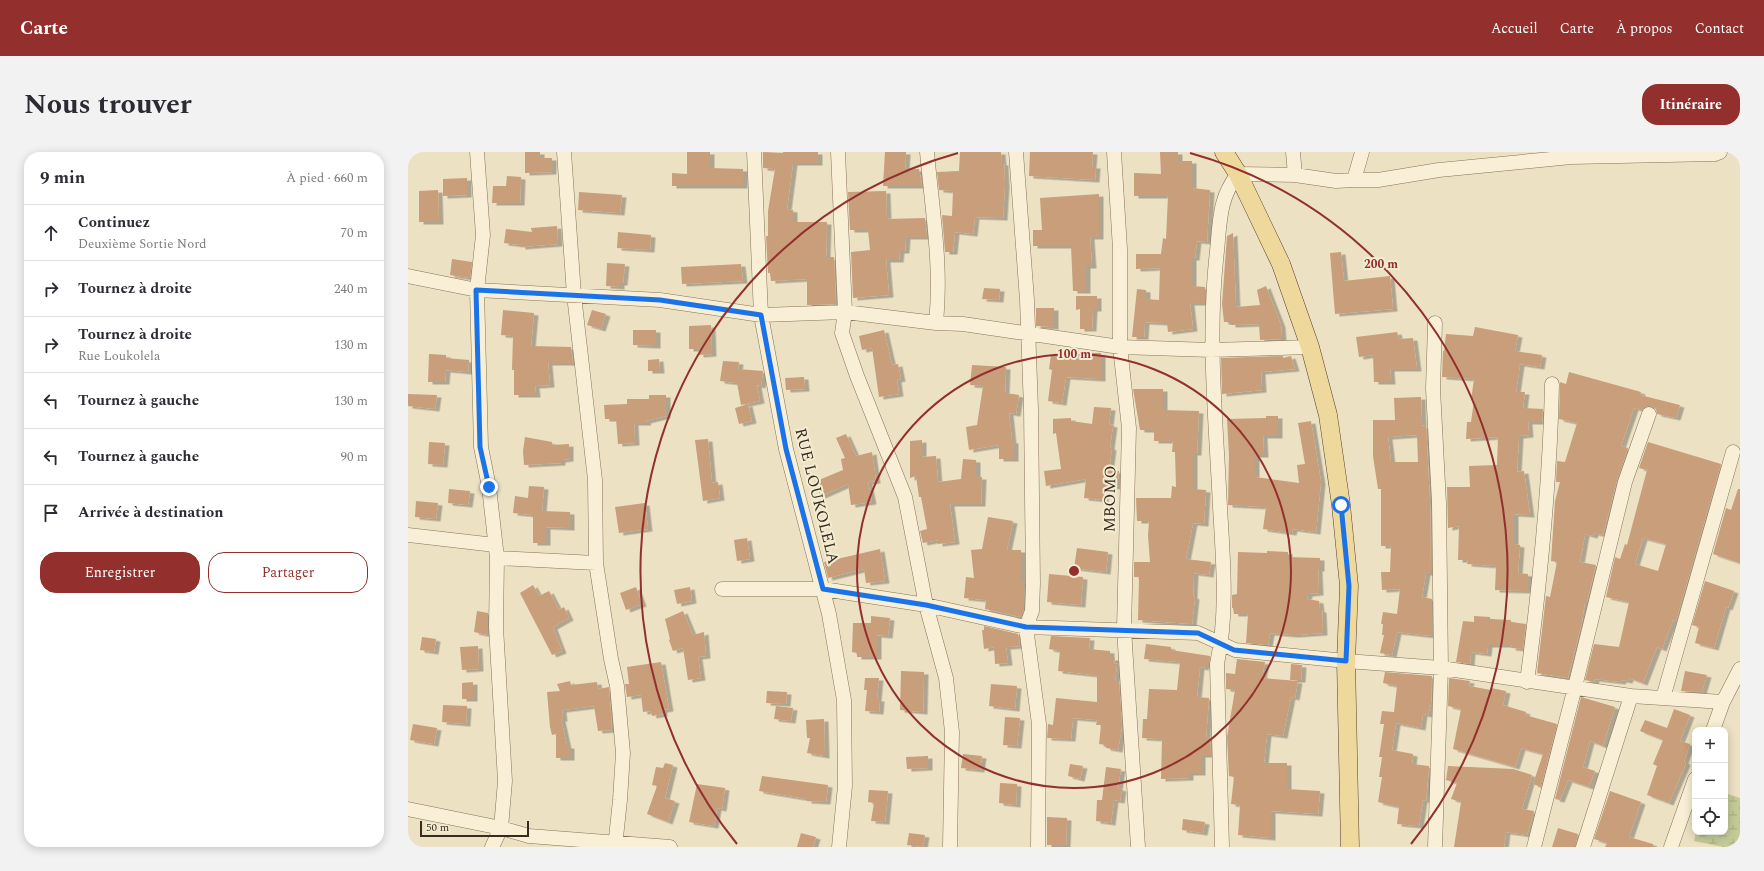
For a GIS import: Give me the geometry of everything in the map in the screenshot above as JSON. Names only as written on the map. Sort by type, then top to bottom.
[{"type":"main road","points":[[1224,152],[1238,174],[1281,264],[1310,347],[1328,415],[1341,505],[1349,586],[1346,661],[1350,847]]},
{"type":"street","points":[[477,152],[482,235],[476,290],[480,447],[489,487],[496,551],[496,627],[504,780],[501,828],[492,847]]},
{"type":"street","points":[[564,152],[574,295],[595,480],[596,563],[611,659],[617,686],[623,753],[615,845]]},
{"type":"street","name":"RUE LOUKOLELA","points":[[754,152],[761,315],[786,449],[829,614],[844,700],[845,786],[839,847]]},
{"type":"street","points":[[838,152],[846,312],[842,333],[857,376],[905,497],[926,605],[946,678],[952,732],[950,847]]},
{"type":"street","points":[[926,152],[937,261],[939,296],[936,323]]},
{"type":"street","points":[[1016,152],[1029,335],[1033,583],[1032,611],[1026,627],[1039,724],[1038,847]]},
{"type":"street","name":"MBOMO","points":[[1114,152],[1120,249],[1120,347],[1129,428],[1124,629],[1138,847]]},
{"type":"street","points":[[1293,152],[1295,175]]},
{"type":"street","points":[[1354,180],[1362,152]]},
{"type":"street","points":[[1222,847],[1217,664],[1222,644],[1224,566],[1212,350],[1214,271],[1222,202],[1228,186],[1238,174],[1295,175],[1336,181],[1378,180],[1439,170],[1571,157],[1715,154],[1720,152]]},
{"type":"street","points":[[408,276],[476,290],[660,300],[761,315],[846,312],[936,323],[963,324],[1029,335],[1120,347],[1212,350],[1310,347]]},
{"type":"street","points":[[1435,323],[1433,389],[1439,503],[1441,668],[1435,847]]},
{"type":"street","points":[[1527,682],[1536,613],[1551,444],[1552,384]]},
{"type":"street","points":[[1534,847],[1626,482],[1649,414]]},
{"type":"street","points":[[1663,698],[1733,452]]},
{"type":"street","points":[[408,535],[496,551],[596,563]]},
{"type":"street","points":[[722,588],[823,589],[926,605],[1026,627],[1124,629],[1198,633],[1234,650],[1346,661],[1441,668],[1527,682],[1575,687],[1631,696],[1723,702]]},
{"type":"street","points":[[1714,727],[1723,702],[1740,669]]},
{"type":"street","points":[[1583,847],[1631,696]]},
{"type":"street","points":[[1671,847],[1692,788]]},
{"type":"street","points":[[408,809],[501,828],[529,841],[670,847]]},
{"type":"green space","points":[[1728,794],[1740,798],[1740,847],[1723,847],[1694,841],[1695,835],[1728,835]]},
{"type":"building","points":[[525,152],[540,152],[540,158],[552,158],[552,172],[525,173]]},
{"type":"building","points":[[687,152],[710,152],[710,168],[743,169],[743,186],[672,186],[672,173],[687,174]]},
{"type":"building","points":[[763,152],[818,152],[818,163],[793,163],[787,209],[793,210],[793,222],[827,222],[826,257],[834,257],[836,304],[807,305],[807,279],[771,281],[770,273],[768,273],[766,236],[768,236],[768,211],[775,169],[763,168]]},
{"type":"building","points":[[885,152],[906,152],[905,169],[919,169],[922,186],[883,186]]},
{"type":"building","points":[[960,152],[1001,152],[1002,163],[1004,163],[1005,185],[1003,218],[975,217],[973,234],[955,232],[953,252],[945,252],[942,215],[952,216],[953,191],[939,190],[937,172],[959,171]]},
{"type":"building","points":[[1030,152],[1093,152],[1092,166],[1096,166],[1095,180],[1029,176]]},
{"type":"building","points":[[1160,152],[1178,152],[1178,161],[1192,161],[1192,188],[1210,190],[1207,242],[1197,241],[1195,258],[1192,258],[1192,286],[1205,287],[1205,303],[1190,303],[1193,329],[1168,332],[1167,323],[1145,322],[1144,337],[1132,337],[1137,289],[1146,290],[1146,299],[1159,300],[1160,268],[1136,269],[1136,254],[1161,254],[1163,238],[1166,239],[1168,196],[1134,196],[1134,173],[1161,174]]},
{"type":"building","points":[[507,176],[521,177],[520,203],[492,203],[493,186],[506,186]]},
{"type":"building","points":[[467,178],[467,195],[443,196],[443,179]]},
{"type":"building","points":[[438,190],[439,222],[419,222],[419,191]]},
{"type":"building","points":[[886,191],[887,219],[925,218],[927,237],[906,237],[905,251],[900,251],[899,260],[886,260],[889,295],[853,298],[851,252],[870,250],[868,230],[850,230],[848,192]]},
{"type":"building","points":[[579,192],[622,195],[620,213],[578,210]]},
{"type":"building","points":[[1099,194],[1099,237],[1090,237],[1092,266],[1086,266],[1086,291],[1073,291],[1071,246],[1033,246],[1033,230],[1042,230],[1040,198]]},
{"type":"building","points":[[557,226],[558,244],[521,247],[521,245],[504,243],[506,229],[532,232],[531,228]]},
{"type":"building","points":[[618,232],[651,235],[650,250],[617,248]]},
{"type":"building","points":[[1233,233],[1236,307],[1260,305],[1257,290],[1266,286],[1281,325],[1282,339],[1260,340],[1259,324],[1231,325],[1231,322],[1224,322],[1222,304],[1227,236]]},
{"type":"building","points":[[1341,252],[1344,281],[1390,276],[1393,309],[1335,314],[1330,253]]},
{"type":"building","points":[[452,259],[472,262],[470,278],[450,275]]},
{"type":"building","points":[[607,263],[625,264],[623,283],[620,283],[620,287],[606,286]]},
{"type":"building","points":[[741,264],[743,281],[682,284],[681,267]]},
{"type":"building","points":[[984,288],[1000,289],[999,300],[982,299]]},
{"type":"building","points":[[1076,296],[1097,296],[1097,309],[1093,309],[1092,329],[1080,329],[1080,309],[1076,310]]},
{"type":"building","points":[[1036,308],[1054,308],[1054,327],[1036,326]]},
{"type":"building","points":[[503,310],[534,313],[531,346],[571,347],[573,363],[548,363],[550,385],[535,386],[536,395],[514,395],[514,370],[512,370],[513,336],[501,335]]},
{"type":"building","points":[[592,310],[606,314],[601,329],[587,325]]},
{"type":"building","points":[[711,325],[712,354],[699,355],[699,349],[689,349],[689,326]]},
{"type":"building","points":[[1475,327],[1518,335],[1515,351],[1542,355],[1540,367],[1520,364],[1516,392],[1525,392],[1523,408],[1543,409],[1542,422],[1528,422],[1529,435],[1519,436],[1517,472],[1524,471],[1530,515],[1514,514],[1514,544],[1520,545],[1518,573],[1528,574],[1528,591],[1495,590],[1496,566],[1467,564],[1468,560],[1458,560],[1459,526],[1448,528],[1447,487],[1470,487],[1469,466],[1497,465],[1498,437],[1466,439],[1467,422],[1471,422],[1474,400],[1471,400],[1474,379],[1442,377],[1443,351],[1446,334],[1473,336]]},
{"type":"building","points":[[633,330],[656,330],[656,346],[633,345]]},
{"type":"building","points":[[884,330],[892,365],[898,364],[901,379],[897,380],[899,394],[879,397],[872,348],[862,350],[859,336]]},
{"type":"building","points":[[1397,332],[1399,339],[1413,338],[1417,369],[1390,369],[1391,382],[1374,382],[1373,355],[1359,357],[1356,337]]},
{"type":"building","points":[[1076,353],[1101,353],[1101,379],[1066,377],[1062,403],[1048,401],[1052,370],[1049,369],[1051,355],[1075,358]]},
{"type":"building","points":[[429,354],[446,355],[446,358],[469,360],[468,372],[446,370],[445,382],[428,382]]},
{"type":"building","points":[[1283,356],[1283,358],[1291,356],[1295,369],[1261,372],[1262,390],[1222,394],[1221,358]]},
{"type":"building","points":[[659,359],[660,371],[648,371],[648,360]]},
{"type":"building","points":[[723,361],[739,362],[738,369],[763,371],[761,386],[757,385],[760,401],[741,405],[737,383],[720,381]]},
{"type":"building","points":[[972,365],[1006,367],[1005,393],[1019,395],[1016,414],[1009,413],[1012,441],[1014,441],[1014,459],[999,459],[999,445],[969,450],[966,427],[977,425],[983,386],[970,385]]},
{"type":"building","points":[[1569,372],[1641,392],[1640,395],[1680,405],[1676,418],[1657,414],[1656,409],[1651,406],[1647,406],[1642,410],[1634,408],[1621,446],[1628,448],[1617,480],[1603,535],[1594,533],[1593,536],[1585,534],[1580,562],[1596,565],[1587,601],[1585,601],[1582,622],[1568,678],[1537,673],[1546,596],[1550,597],[1557,562],[1551,561],[1555,501],[1560,482],[1556,482],[1557,461],[1565,462],[1577,423],[1559,419],[1560,382],[1566,384]]},
{"type":"building","points":[[804,377],[805,389],[786,390],[785,378]]},
{"type":"building","points":[[1133,389],[1163,389],[1163,410],[1199,411],[1197,453],[1193,453],[1193,489],[1206,490],[1204,524],[1193,523],[1186,559],[1211,562],[1209,575],[1194,573],[1193,596],[1195,597],[1192,624],[1138,620],[1139,577],[1134,577],[1134,562],[1150,562],[1148,536],[1149,521],[1137,521],[1136,498],[1171,498],[1172,486],[1176,487],[1175,452],[1172,452],[1173,441],[1154,441],[1154,430],[1140,430]]},
{"type":"building","points":[[408,394],[437,395],[435,409],[408,406]]},
{"type":"building","points":[[649,395],[666,395],[666,416],[646,421],[647,423],[634,423],[635,443],[618,444],[616,419],[605,419],[604,405],[627,404],[627,399],[649,399]]},
{"type":"building","points":[[1421,397],[1422,426],[1426,425],[1430,503],[1431,573],[1426,573],[1422,597],[1432,599],[1432,636],[1397,632],[1392,655],[1380,653],[1384,635],[1382,635],[1383,624],[1381,624],[1383,612],[1397,614],[1400,589],[1382,590],[1381,572],[1390,572],[1391,546],[1381,546],[1381,489],[1378,489],[1373,456],[1373,420],[1395,420],[1394,398]],"holes":[[[1417,435],[1418,462],[1391,462],[1388,437]]]},
{"type":"building","points":[[748,404],[752,421],[739,424],[735,408]]},
{"type":"building","points":[[1094,407],[1111,408],[1109,424],[1113,425],[1109,470],[1119,471],[1117,487],[1105,486],[1104,500],[1084,498],[1086,479],[1046,486],[1044,471],[1061,469],[1056,433],[1053,434],[1053,419],[1071,418],[1071,421],[1092,424]]},
{"type":"building","points":[[1266,416],[1278,416],[1278,436],[1263,436],[1264,455],[1255,455],[1255,477],[1299,483],[1297,465],[1305,464],[1298,423],[1311,421],[1321,482],[1316,532],[1293,529],[1292,533],[1263,529],[1266,507],[1228,505],[1229,456],[1227,419],[1266,418]]},
{"type":"building","points":[[846,434],[856,456],[872,452],[876,481],[868,482],[872,502],[851,505],[848,484],[821,496],[814,482],[843,470],[841,459],[845,458],[836,438]]},
{"type":"building","points":[[525,437],[552,442],[552,445],[569,444],[569,459],[561,460],[561,463],[524,465],[523,451]]},
{"type":"building","points":[[708,439],[712,483],[718,482],[720,498],[703,501],[695,440]]},
{"type":"building","points":[[922,440],[922,457],[936,456],[938,482],[961,479],[963,459],[976,460],[976,477],[982,477],[981,504],[950,504],[955,542],[938,544],[938,540],[923,543],[920,531],[927,529],[921,497],[919,497],[916,476],[910,478],[910,441]]},
{"type":"building","points":[[429,442],[445,443],[443,465],[428,464]]},
{"type":"building","points":[[1648,442],[1721,464],[1676,621],[1673,620],[1662,649],[1657,647],[1643,683],[1629,678],[1628,681],[1622,680],[1621,682],[1595,679],[1594,682],[1585,680],[1594,644],[1619,647],[1629,602],[1606,597],[1615,557],[1620,559],[1625,544],[1627,545],[1647,470],[1639,468]],"holes":[[[1643,538],[1666,544],[1658,571],[1635,564]]]},
{"type":"building","points":[[529,486],[544,487],[542,511],[570,512],[570,528],[546,527],[546,543],[533,543],[533,515],[513,513],[515,496],[528,498]]},
{"type":"building","points":[[449,489],[470,491],[468,505],[448,503]]},
{"type":"building","points":[[1738,489],[1740,489],[1740,563],[1713,554],[1726,508],[1731,510]]},
{"type":"building","points":[[416,501],[438,503],[436,519],[415,517]]},
{"type":"building","points":[[645,503],[648,529],[619,533],[615,507]]},
{"type":"building","points":[[988,517],[1013,521],[1007,550],[1021,550],[1021,581],[1024,581],[1024,609],[1021,617],[985,609],[986,600],[964,598],[966,577],[974,578],[971,550],[982,549]]},
{"type":"building","points":[[747,538],[750,559],[737,561],[734,540]]},
{"type":"building","points":[[1077,548],[1108,552],[1106,572],[1074,568]]},
{"type":"building","points":[[880,549],[885,581],[866,583],[864,569],[828,578],[824,562]]},
{"type":"building","points":[[1267,551],[1288,552],[1288,557],[1320,558],[1320,569],[1318,569],[1319,593],[1308,594],[1307,599],[1319,601],[1320,610],[1322,610],[1323,633],[1294,635],[1270,633],[1268,645],[1246,643],[1248,614],[1234,614],[1232,608],[1232,595],[1237,594],[1238,552],[1267,553]]},
{"type":"building","points":[[1049,574],[1083,577],[1081,605],[1047,602]]},
{"type":"building","points":[[1705,581],[1734,591],[1728,608],[1726,607],[1714,648],[1695,643],[1699,627],[1692,625]]},
{"type":"building","points":[[533,585],[539,596],[549,591],[559,610],[564,607],[569,618],[553,627],[562,651],[552,655],[520,593]]},
{"type":"building","points":[[636,587],[642,604],[626,610],[620,593]]},
{"type":"building","points":[[690,587],[692,601],[677,604],[674,590]]},
{"type":"building","points":[[477,611],[488,613],[488,635],[474,632]]},
{"type":"building","points":[[683,611],[693,635],[704,632],[706,656],[698,657],[701,678],[688,680],[683,648],[673,651],[669,640],[665,619]]},
{"type":"building","points":[[871,616],[890,618],[888,636],[877,635],[877,657],[857,657],[857,653],[852,652],[853,623],[871,623]]},
{"type":"building","points":[[1474,616],[1490,617],[1490,619],[1511,620],[1511,622],[1526,624],[1523,649],[1511,648],[1512,645],[1488,645],[1487,654],[1471,652],[1470,664],[1456,662],[1463,621],[1474,622]]},
{"type":"building","points":[[984,626],[1018,634],[1020,646],[1006,647],[1008,663],[995,664],[994,647],[984,649],[982,630],[984,630]]},
{"type":"building","points":[[1051,636],[1090,638],[1089,649],[1110,651],[1110,658],[1115,658],[1114,663],[1117,664],[1115,681],[1119,681],[1122,726],[1118,750],[1106,748],[1106,745],[1099,744],[1101,725],[1096,725],[1097,720],[1073,718],[1071,739],[1047,738],[1048,724],[1053,725],[1056,698],[1097,702],[1097,677],[1095,675],[1058,671],[1060,651],[1049,649]]},
{"type":"building","points":[[422,637],[436,639],[434,652],[420,650]]},
{"type":"building","points":[[1146,644],[1171,647],[1171,650],[1210,656],[1209,665],[1205,665],[1204,668],[1200,667],[1197,697],[1209,698],[1206,737],[1210,737],[1211,755],[1201,755],[1201,773],[1189,773],[1189,778],[1161,779],[1162,739],[1142,738],[1143,719],[1147,719],[1149,689],[1177,690],[1180,662],[1144,659]]},
{"type":"building","points":[[478,646],[479,669],[462,670],[460,647]]},
{"type":"building","points":[[1237,659],[1265,662],[1262,678],[1298,681],[1295,698],[1291,697],[1283,736],[1267,734],[1264,763],[1287,763],[1287,789],[1320,791],[1318,814],[1271,811],[1271,838],[1238,835],[1240,805],[1231,804],[1234,777],[1229,776],[1227,737],[1235,690],[1226,689],[1226,673],[1235,674]]},
{"type":"building","points":[[661,662],[669,709],[663,710],[663,714],[652,716],[651,711],[643,712],[641,695],[627,697],[625,684],[629,684],[627,667]]},
{"type":"building","points":[[1291,664],[1302,665],[1301,680],[1290,680]]},
{"type":"building","points":[[901,671],[924,672],[923,712],[900,710]]},
{"type":"building","points":[[1685,671],[1707,675],[1702,692],[1681,691]]},
{"type":"building","points":[[1385,672],[1432,676],[1431,703],[1428,715],[1423,714],[1421,728],[1396,723],[1392,750],[1413,754],[1412,764],[1429,766],[1426,801],[1423,800],[1419,826],[1397,824],[1399,807],[1378,802],[1382,777],[1379,777],[1382,757],[1379,757],[1384,724],[1380,724],[1382,711],[1394,712],[1397,686],[1383,683]]},
{"type":"building","points":[[865,678],[879,678],[877,699],[880,699],[879,712],[865,711],[867,690],[864,690]]},
{"type":"building","points":[[1449,678],[1470,681],[1469,686],[1506,691],[1503,705],[1526,712],[1525,715],[1557,724],[1541,787],[1533,784],[1543,754],[1521,748],[1515,767],[1453,749],[1461,709],[1448,706]]},
{"type":"building","points":[[570,681],[571,685],[597,682],[598,689],[609,687],[612,730],[598,731],[594,706],[562,710],[563,719],[561,719],[567,746],[570,746],[570,758],[556,758],[556,734],[552,735],[550,727],[547,692],[560,691],[557,684]]},
{"type":"building","points":[[473,682],[473,699],[462,699],[462,683]]},
{"type":"building","points":[[991,684],[1017,686],[1015,709],[989,706]]},
{"type":"building","points":[[767,691],[787,692],[786,704],[766,703]]},
{"type":"building","points":[[1581,697],[1615,707],[1603,746],[1590,741],[1583,767],[1595,771],[1589,787],[1568,780],[1560,800],[1555,799]]},
{"type":"building","points":[[443,705],[467,706],[466,724],[442,722]]},
{"type":"building","points":[[776,706],[793,708],[791,721],[774,719]]},
{"type":"building","points":[[1674,709],[1690,715],[1680,741],[1690,744],[1684,761],[1686,763],[1669,803],[1647,795],[1657,766],[1653,764],[1663,740],[1640,731],[1645,720],[1667,728]]},
{"type":"building","points":[[1005,717],[1020,718],[1017,746],[1003,745]]},
{"type":"building","points":[[824,719],[825,756],[807,753],[810,738],[807,738],[806,720]]},
{"type":"building","points":[[413,724],[437,728],[434,744],[410,740]]},
{"type":"building","points":[[963,754],[982,756],[980,770],[961,768]]},
{"type":"building","points":[[928,756],[928,768],[907,769],[906,757]]},
{"type":"building","points":[[665,763],[673,765],[665,798],[675,801],[668,822],[647,814],[657,786],[652,785],[656,767],[663,768]]},
{"type":"building","points":[[1070,764],[1083,766],[1080,779],[1068,776]]},
{"type":"building","points":[[1448,766],[1513,769],[1532,775],[1522,809],[1534,811],[1527,835],[1506,832],[1504,847],[1454,847],[1461,802],[1451,799],[1457,783],[1446,780]]},
{"type":"building","points":[[1106,767],[1121,769],[1118,788],[1122,789],[1120,801],[1114,800],[1111,823],[1096,821],[1097,800],[1102,800]]},
{"type":"building","points":[[762,776],[828,785],[826,802],[807,801],[807,799],[759,791]]},
{"type":"building","points":[[1000,783],[1017,784],[1016,805],[999,803]]},
{"type":"building","points":[[697,784],[725,788],[722,809],[717,808],[714,826],[689,822]]},
{"type":"building","points":[[869,790],[888,791],[885,822],[871,821],[874,803],[868,802]]},
{"type":"building","points":[[1610,791],[1641,802],[1629,837],[1653,844],[1653,847],[1605,847],[1607,843],[1594,839]]},
{"type":"building","points":[[1047,817],[1067,818],[1066,845],[1047,845]]},
{"type":"building","points":[[1183,819],[1205,822],[1203,833],[1182,830]]},
{"type":"building","points":[[1558,828],[1578,834],[1575,847],[1552,847]]},
{"type":"building","points":[[801,833],[816,837],[813,847],[797,847]]},
{"type":"building","points":[[909,833],[925,835],[923,847],[907,845]]},
{"type":"route","points":[[489,487],[480,447],[476,290],[660,300],[761,315],[786,449],[823,589],[926,605],[1026,627],[1124,629],[1198,633],[1234,650],[1346,661],[1349,586],[1341,505]]}]
